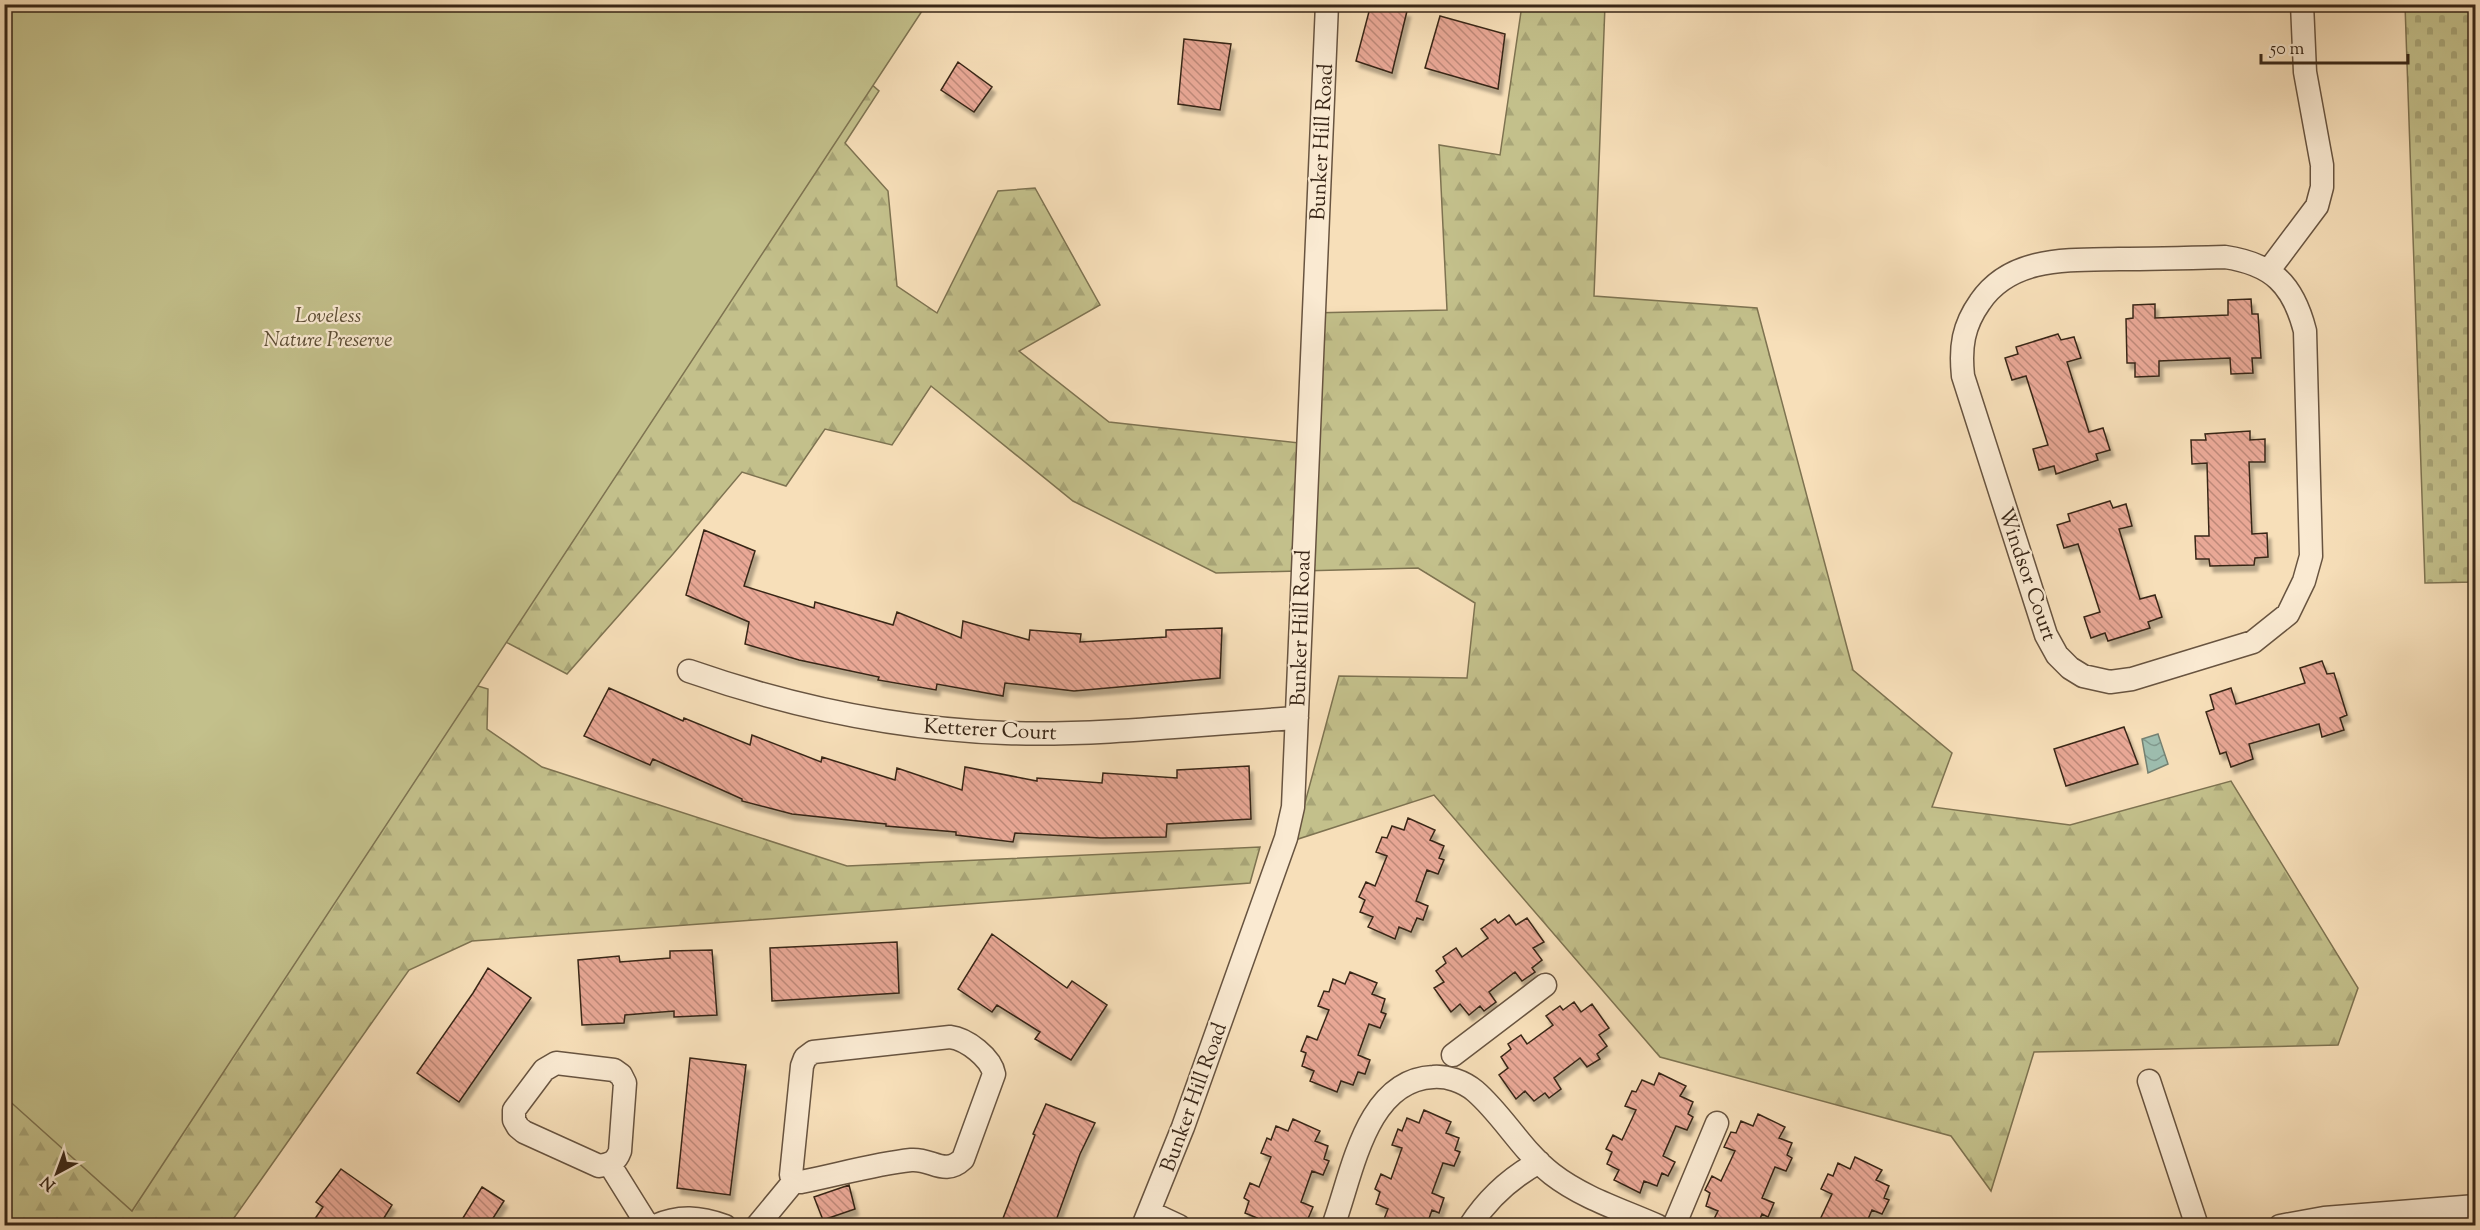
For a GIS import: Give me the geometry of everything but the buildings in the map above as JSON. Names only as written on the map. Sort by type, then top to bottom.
[{"type":"street","name":"Bunker Hill Road","points":[[1146,1219],[1184,1127],[1286,838],[1293,807],[1327,4]]},
{"type":"street","points":[[2269,270],[2317,206],[2322,187],[2322,165],[2305,72],[2302,4]]},
{"type":"street","name":"Windsor Court","points":[[2225,257],[2249,261],[2269,270],[2293,298],[2305,331],[2311,556],[2296,598],[2288,614],[2253,642],[2132,679],[2110,682],[2083,676],[2070,668],[2057,655],[2046,635],[1963,376],[1960,351],[1963,334],[1971,314],[1996,283],[2008,275],[2025,268],[2056,261],[2225,257]]},
{"type":"street","name":"Ketterer Court","points":[[689,671],[781,700],[849,716],[919,726],[1006,733],[1077,732],[1297,718]]},
{"type":"street","points":[[1452,1055],[1545,985]]},
{"type":"street","points":[[950,1037],[958,1038],[992,1065],[994,1074],[963,1159],[956,1166],[947,1168],[914,1160],[801,1182],[795,1180],[791,1175],[802,1066],[805,1058],[813,1052],[950,1037]]},
{"type":"street","points":[[556,1063],[614,1070],[621,1076],[625,1083],[620,1151],[617,1158],[610,1164],[599,1166],[524,1132],[518,1127],[514,1120],[514,1110],[548,1066],[556,1063]]},
{"type":"street","points":[[1333,1226],[1366,1128],[1378,1108],[1408,1082],[1425,1077],[1441,1076],[1457,1080],[1473,1088],[1495,1109],[1539,1162],[1578,1191],[1658,1226]]},
{"type":"street","points":[[2149,1081],[2197,1226]]},
{"type":"street","points":[[1674,1226],[1717,1123]]},
{"type":"street","points":[[1470,1226],[1480,1210],[1500,1188],[1539,1162]]},
{"type":"street","points":[[610,1164],[648,1226]]},
{"type":"street","points":[[757,1226],[795,1180]]},
{"type":"street","points":[[2280,1226],[2324,1218],[2475,1206]]},
{"type":"street","points":[[655,1226],[686,1217],[707,1219],[725,1226]]},
{"type":"street","points":[[1146,1219],[1179,1226]]},
{"type":"green space","name":"Loveless Nature Preserve","points":[[5,4],[926,5],[132,1211],[5,1097]]},
{"type":"green space","points":[[5,5],[831,49],[879,91],[845,143],[888,191],[897,286],[937,313],[998,191],[1035,188],[1100,305],[1019,351],[1109,422],[1308,444],[1309,313],[1447,310],[1439,145],[1500,155],[1522,5],[1605,5],[1594,296],[1757,308],[1853,670],[1952,753],[1932,807],[2070,825],[2231,781],[2358,988],[2338,1045],[2034,1052],[1991,1191],[1951,1136],[1660,1057],[1434,795],[1295,840],[1339,676],[1467,678],[1475,603],[1418,568],[1216,573],[1073,501],[931,386],[892,445],[825,429],[786,486],[742,472],[567,674],[429,602],[415,667],[488,689],[487,729],[542,767],[847,866],[1260,847],[1250,883],[472,941],[409,970],[229,1225],[5,1226]]},
{"type":"green space","points":[[2405,5],[2475,5],[2475,582],[2425,583]]},
{"type":"water","points":[[2158,734],[2168,764],[2148,773],[2142,739]]}]
